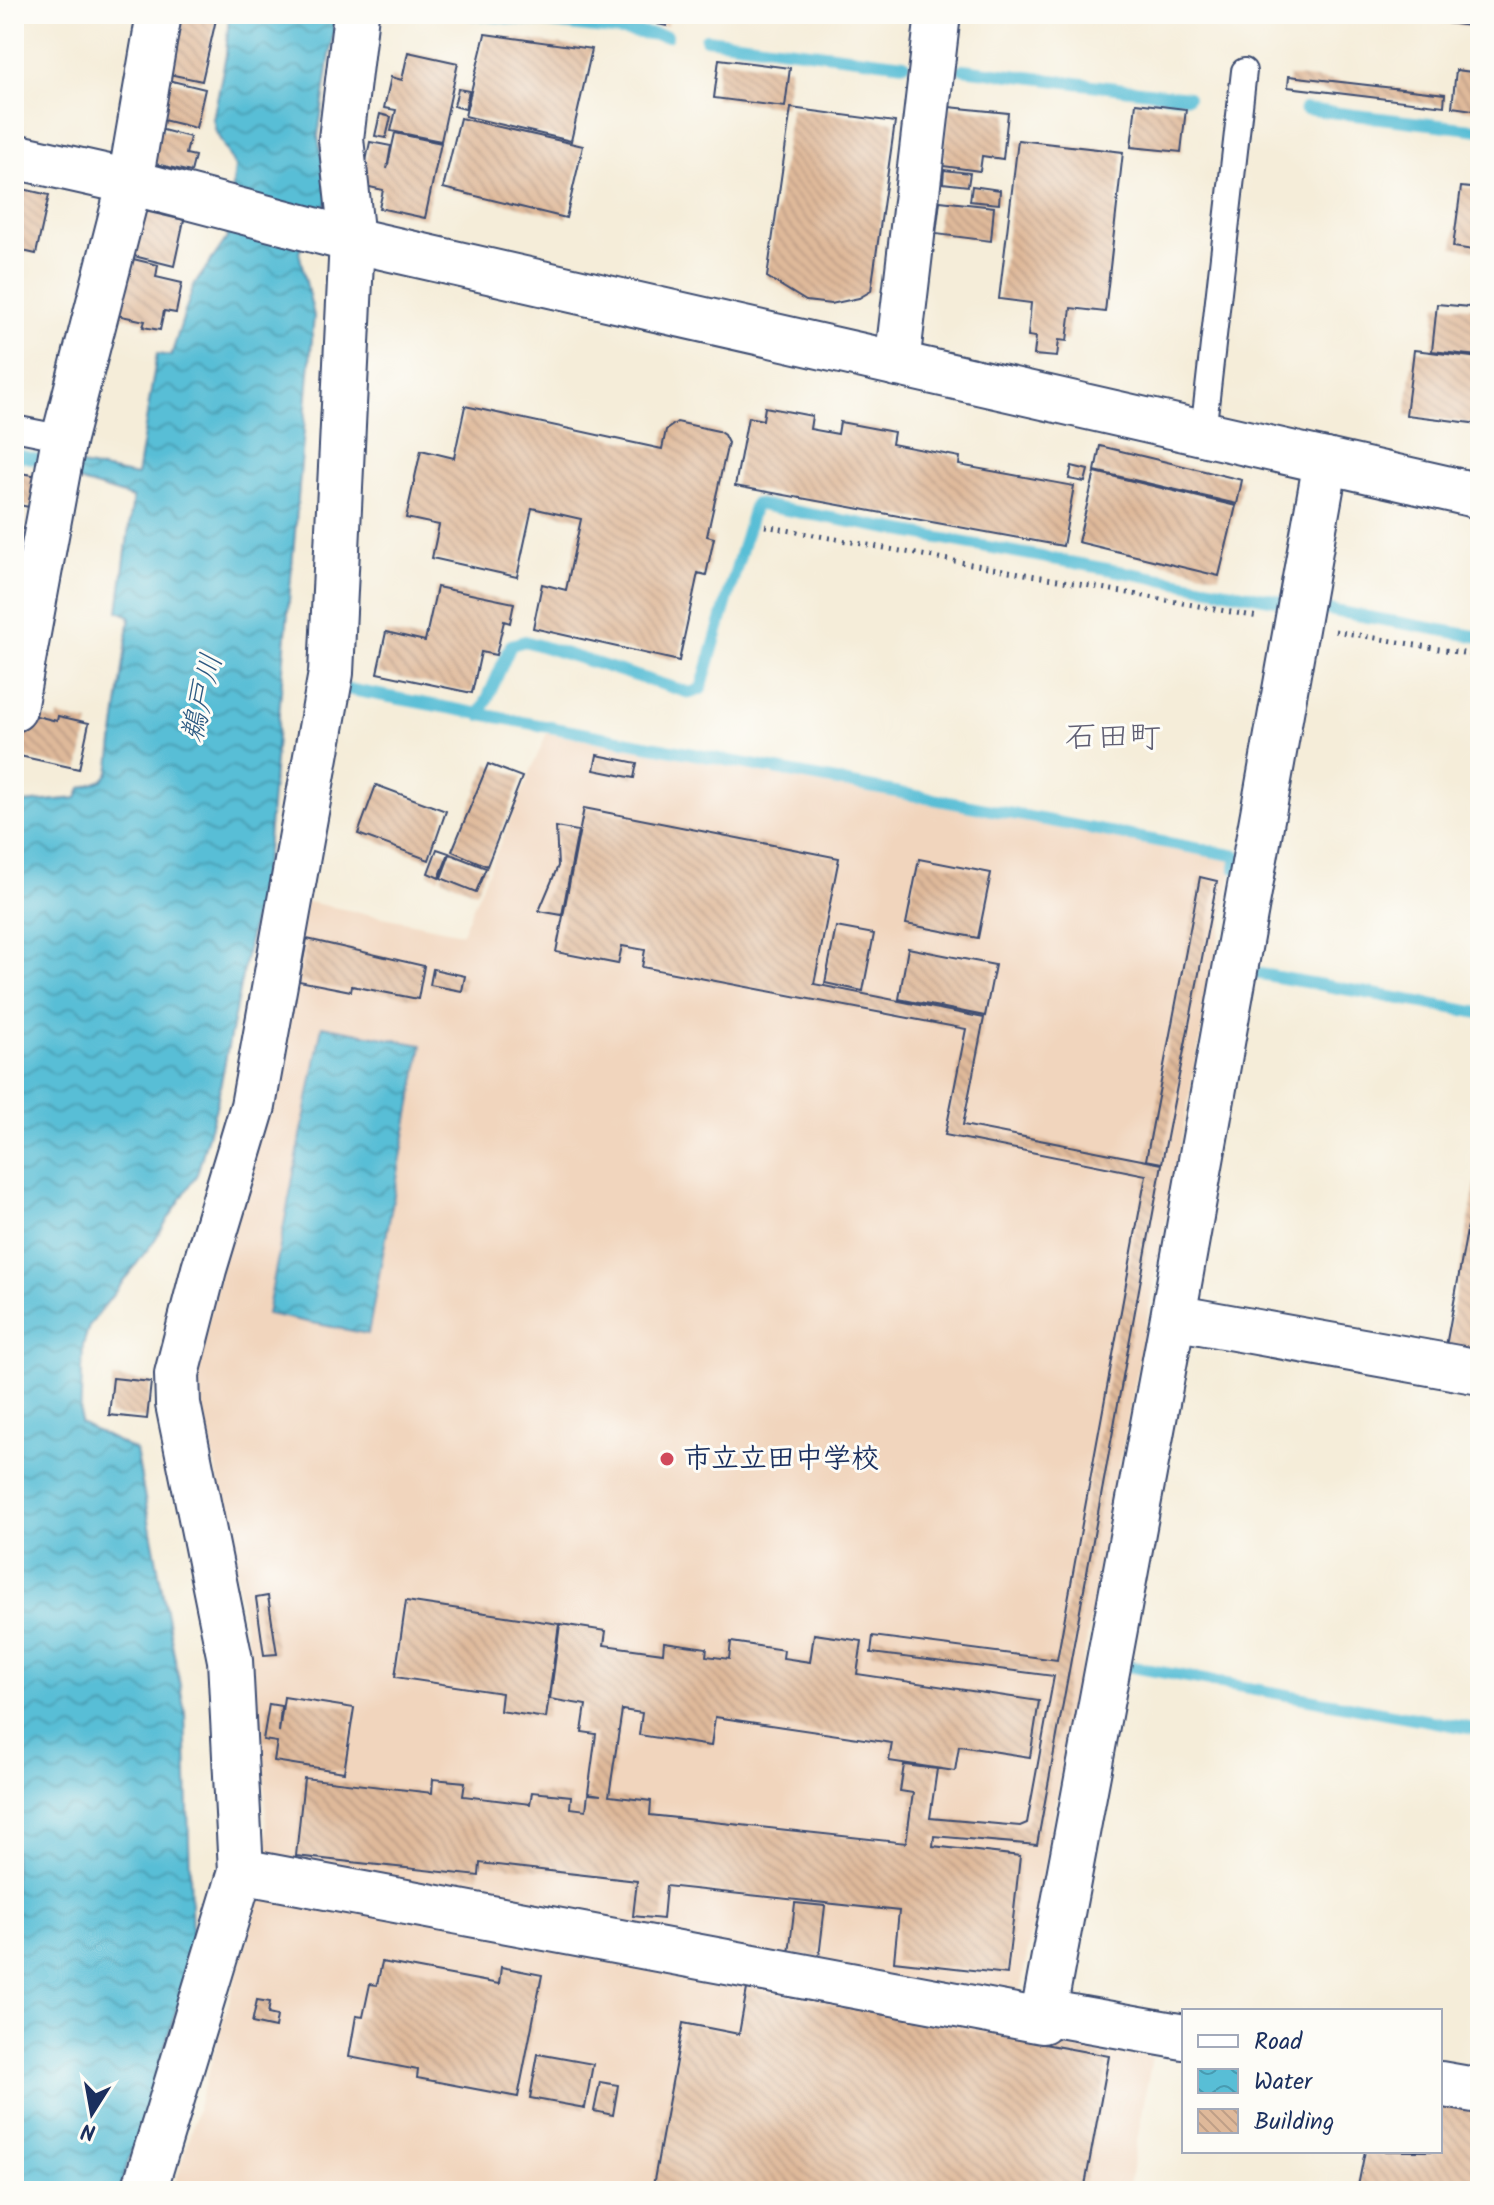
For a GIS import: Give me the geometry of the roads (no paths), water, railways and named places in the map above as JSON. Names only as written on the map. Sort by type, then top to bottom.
[{"type":"street","points":[[14,709],[64,438],[130,182],[159,14]]},
{"type":"street","points":[[144,2191],[241,1871],[230,1660],[178,1404],[177,1374],[204,1269],[253,1106],[331,673],[337,236],[341,139],[356,14]]},
{"type":"street","points":[[897,364],[938,14]]},
{"type":"street","points":[[14,156],[130,182],[337,236],[1480,496]]},
{"type":"street","points":[[241,1871],[1042,2021],[1173,1317],[1326,461]]},
{"type":"street","points":[[1173,1317],[1480,1372]]},
{"type":"street","points":[[1043,2012],[1182,2037]]},
{"type":"street","points":[[1442,2084],[1480,2091]]},
{"type":"lane","points":[[1203,433],[1244,71]]},
{"type":"lane","points":[[14,428],[64,438]]},
{"type":"water","name":"鵜戸川","points":[[229,14],[336,14],[318,136],[329,198],[299,252],[314,316],[267,851],[216,1107],[197,1174],[154,1241],[89,1326],[83,1345],[80,1423],[136,1451],[185,1712],[191,1964],[119,2191],[14,2191],[14,804],[77,798],[81,788],[103,780],[109,773],[130,616],[118,611],[133,498],[69,478],[71,463],[137,476],[157,354],[171,356],[193,287],[227,238],[235,167],[216,132],[213,119],[226,55]]},
{"type":"water","points":[[322,1026],[422,1045],[368,1334],[267,1314]]},
{"type":"waterway","points":[[470,14],[667,36]]},
{"type":"waterway","points":[[706,39],[904,64]]},
{"type":"waterway","points":[[963,69],[1188,97]]},
{"type":"waterway","points":[[1305,109],[1480,130]]},
{"type":"waterway","points":[[14,454],[43,461]]},
{"type":"waterway","points":[[480,715],[511,645],[525,641],[690,693],[701,689],[755,504],[1286,602]]},
{"type":"waterway","points":[[1317,608],[1480,637]]},
{"type":"waterway","points":[[347,689],[1237,856],[1235,868]]},
{"type":"waterway","points":[[1249,972],[1480,1013]]},
{"type":"waterway","points":[[1122,1665],[1480,1730]]},
{"type":"place","name":"市立立田中学校","points":[[667,1459]]},
{"type":"district","name":"石田町","points":[[1113,738]]}]
